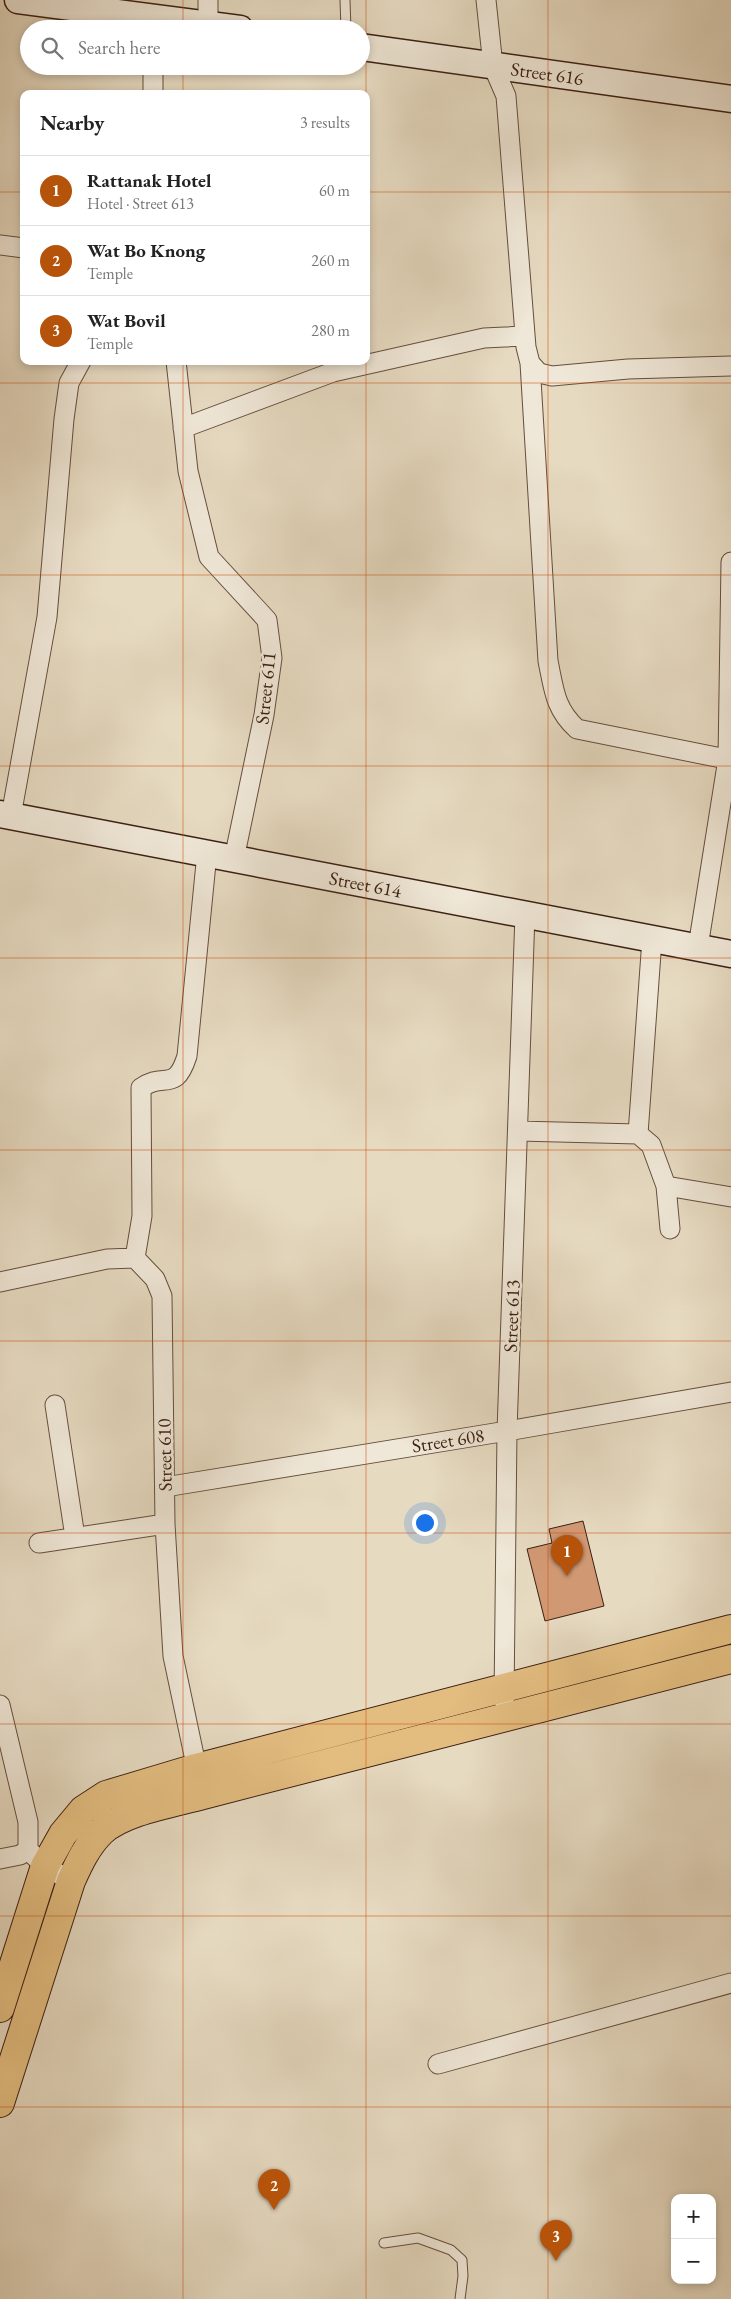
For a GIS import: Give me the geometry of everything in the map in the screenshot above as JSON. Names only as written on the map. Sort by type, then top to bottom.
[{"type":"main road","points":[[0,2008],[37,1858],[63,1834],[83,1810],[106,1795],[196,1768],[731,1630]]},
{"type":"main road","points":[[0,2103],[71,1881],[86,1850],[102,1831],[126,1818],[203,1795],[731,1659]]},
{"type":"street","points":[[18,0],[142,20]]},
{"type":"street","points":[[486,0],[493,66],[506,96],[525,336],[530,363],[548,661],[555,698],[564,717],[578,729],[729,759]]},
{"type":"street","points":[[165,20],[208,12],[223,20]]},
{"type":"street","name":"Street 616","points":[[370,48],[731,99]]},
{"type":"street","points":[[153,75],[153,90]]},
{"type":"street","points":[[0,245],[20,248]]},
{"type":"street","points":[[370,364],[484,338],[525,336]]},
{"type":"street","points":[[530,363],[539,372],[552,376],[628,369],[731,366]]},
{"type":"street","points":[[6,815],[47,617],[64,419],[69,383],[80,365]]},
{"type":"street","name":"Street 611","points":[[176,365],[188,471],[209,558],[267,620],[272,658],[264,715],[234,859]]},
{"type":"street","points":[[183,428],[332,372],[363,365]]},
{"type":"street","points":[[698,947],[729,759],[731,562]]},
{"type":"street","name":"Street 614","points":[[6,815],[731,954]]},
{"type":"street","points":[[0,1282],[107,1259],[135,1258],[142,1216],[140,1088],[147,1083],[174,1079],[182,1071],[187,1056],[207,853]]},
{"type":"street","name":"Street 613","points":[[504,1718],[507,1431],[525,914]]},
{"type":"street","points":[[638,1134],[652,939]]},
{"type":"street","points":[[518,1132],[638,1134],[651,1145],[666,1186],[670,1229]]},
{"type":"street","points":[[666,1186],[731,1197]]},
{"type":"street","name":"Street 610","points":[[135,1258],[156,1279],[162,1296],[165,1524],[173,1656],[203,1795]]},
{"type":"street","name":"Street 608","points":[[165,1487],[731,1392]]},
{"type":"street","points":[[55,1405],[75,1537]]},
{"type":"street","points":[[39,1543],[165,1524]]},
{"type":"street","points":[[0,1706],[37,1858]]},
{"type":"street","points":[[0,1859],[20,1855],[37,1858],[71,1881]]},
{"type":"street","points":[[438,2064],[731,1983]]},
{"type":"lane","points":[[345,0],[346,20]]},
{"type":"lane","points":[[384,2243],[418,2238],[451,2250],[462,2260],[463,2276],[460,2299]]},
{"type":"building","points":[[583,1521],[604,1606],[545,1621],[527,1549],[552,1543],[549,1529]]},
{"type":"place","name":"Rattanak Hotel","points":[[567,1576]]},
{"type":"place","name":"Wat Bo Knong","points":[[274,2210]]},
{"type":"place","name":"Wat Bovil","points":[[556,2261]]}]
